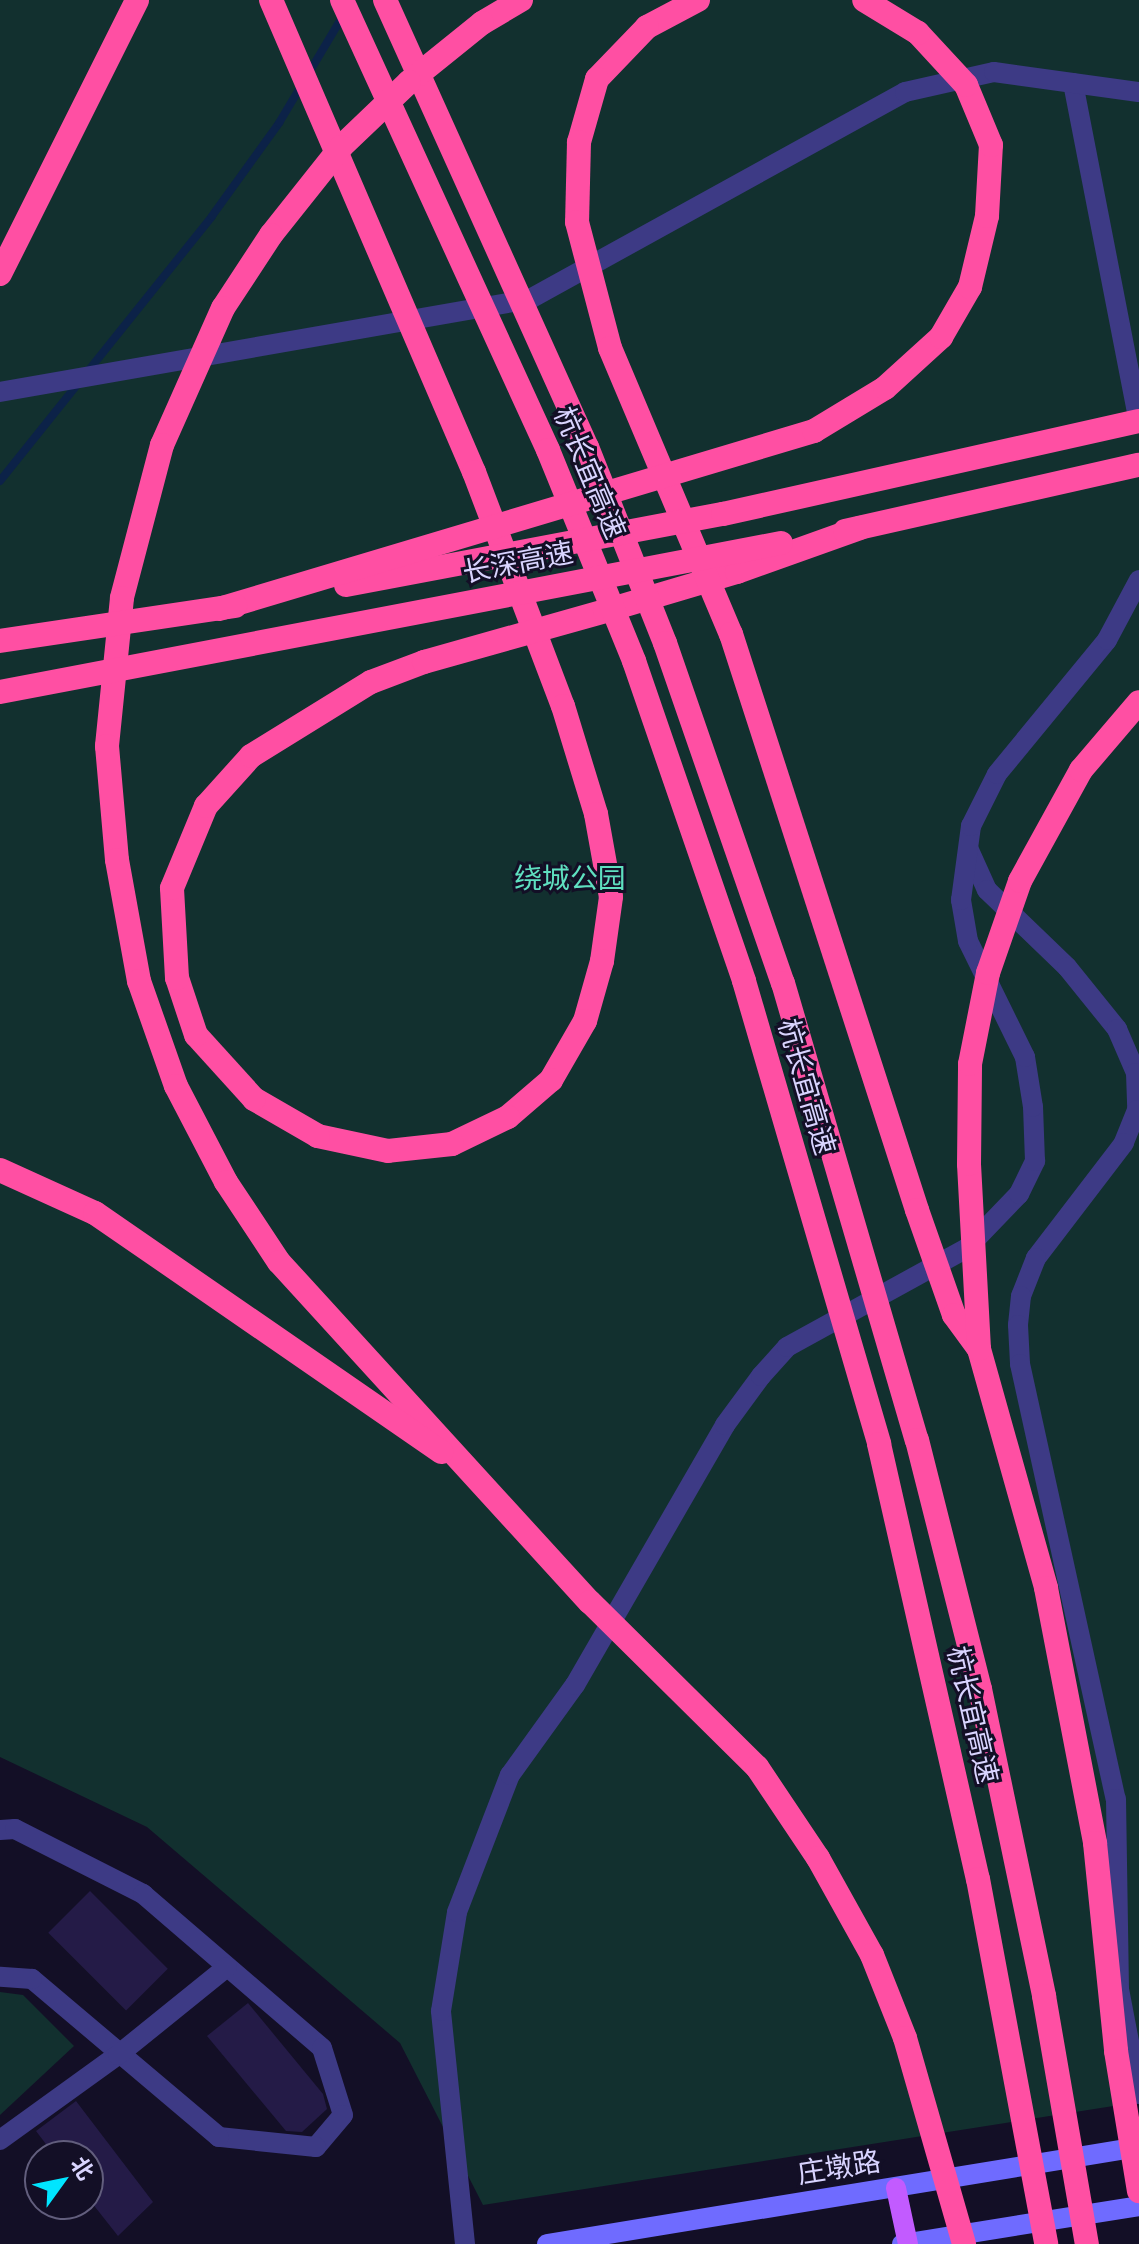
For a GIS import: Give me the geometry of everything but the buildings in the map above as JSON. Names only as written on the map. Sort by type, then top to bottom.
[{"type":"highway","points":[[0,274],[96,89],[137,0]]},
{"type":"highway","points":[[271,0],[474,472],[552,677],[596,814],[611,897],[602,961],[585,1021],[551,1080],[508,1117],[452,1144],[388,1151],[318,1136],[254,1099],[196,1035],[177,978],[172,888],[206,806],[251,756],[371,682],[424,662],[737,572],[860,528]]},
{"type":"highway","name":"杭长宜高速","points":[[342,0],[548,450],[634,661],[744,981],[879,1444],[978,1879],[1046,2244]]},
{"type":"highway","name":"杭长宜高速","points":[[385,0],[593,461],[665,643],[783,983],[917,1440],[980,1689],[1044,1996],[1087,2244]]},
{"type":"highway","points":[[521,0],[482,23],[434,62],[341,147],[271,235],[223,308],[162,445],[122,598],[107,746],[117,860],[139,981],[176,1086],[226,1182],[279,1262],[479,1476],[590,1602],[757,1767],[818,1858],[872,1955],[905,2038],[964,2244]]},
{"type":"highway","points":[[698,0],[647,27],[597,79],[579,142],[577,222],[610,348],[731,634],[917,1210],[954,1315],[979,1349]]},
{"type":"highway","points":[[219,609],[814,431],[873,395],[941,337],[970,287],[987,216],[991,145],[966,85],[918,33],[864,0]]},
{"type":"highway","name":"长深高速","points":[[0,641],[219,609],[889,479],[1139,422]]},
{"type":"highway","name":"长深高速","points":[[4,691],[860,528],[1139,465]]},
{"type":"highway","points":[[1139,702],[1081,770],[1020,881],[988,973],[970,1064],[969,1164],[979,1349],[1046,1588],[1095,1843],[1116,2051],[1139,2191]]},
{"type":"highway","points":[[0,1170],[95,1213],[314,1368],[479,1476]]},
{"type":"main road","name":"庄墩路","points":[[547,2244],[1139,2147]]},
{"type":"main road","points":[[896,2188],[906,2244],[1139,2206]]},
{"type":"street","points":[[2,392],[530,299],[905,92],[994,72],[1139,92]]},
{"type":"street","points":[[1073,83],[1139,422]]},
{"type":"street","points":[[465,2244],[441,2011],[457,1912],[510,1775],[575,1685],[725,1425],[761,1376],[787,1347],[967,1248],[1019,1194],[1035,1161],[1025,1057],[968,941],[961,900],[971,826],[997,774],[1107,640],[1139,580]]},
{"type":"street","points":[[969,850],[987,890],[1067,967],[1117,1029],[1136,1073],[1137,1110],[1124,1143],[1036,1258],[1021,1296],[1018,1325],[1020,1364],[1116,1799],[1119,1989],[1139,2094]]},
{"type":"street","points":[[0,1830],[15,1829],[143,1894],[322,2048],[343,2115],[316,2147],[219,2137],[118,2055],[32,1979],[0,1977]]},
{"type":"street","points":[[0,2140],[118,2055],[227,1967]]},
{"type":"green space","name":"绕城公园","points":[[0,0],[1139,0],[1139,2102],[483,2205],[400,2043],[147,1827],[0,1757]]},
{"type":"green space","points":[[0,1992],[23,1995],[74,2046],[0,2115]]},
{"type":"waterway","points":[[0,481],[212,216],[279,123],[344,14]]}]
